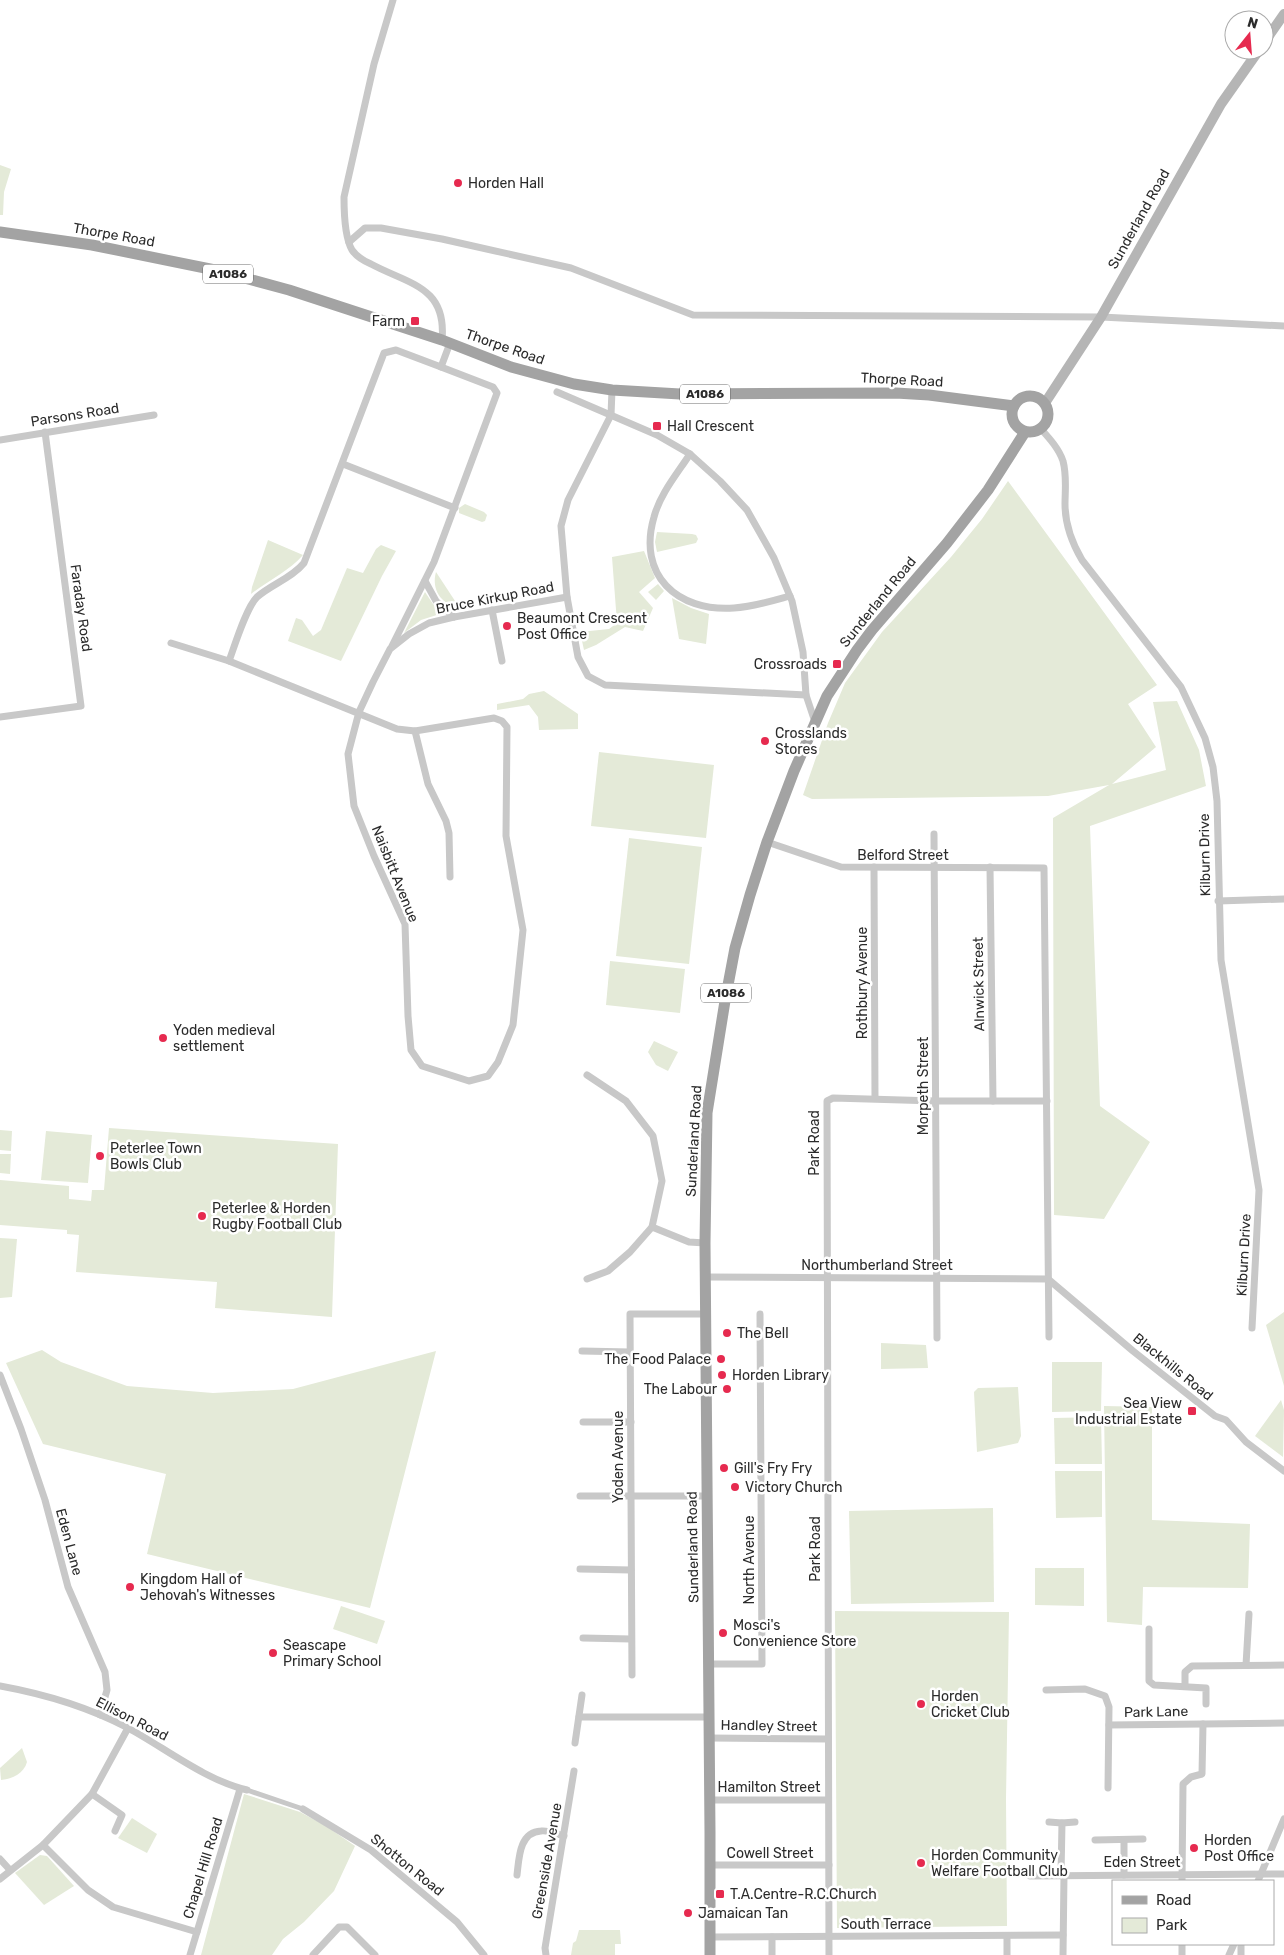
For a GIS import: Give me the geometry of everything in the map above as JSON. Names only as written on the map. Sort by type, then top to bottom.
[{"type":"main road","points":[[1274,28],[1284,14]]},
{"type":"main road","name":"Sunderland Road","points":[[1045,403],[1101,317],[1221,104],[1252,60]]},
{"type":"main road","name":"Thorpe Road","points":[[0,232],[92,245],[215,270],[289,290],[446,342],[511,368],[539,376],[612,390],[680,394],[896,393],[929,395],[1014,406]]},
{"type":"main road","points":[[1031,396],[1040,398],[1048,409],[1048,418],[1041,429],[1025,432],[1014,421],[1012,416],[1014,406],[1018,400],[1031,396]]},
{"type":"main road","name":"Sunderland Road","points":[[710,1937],[710,1738],[706,1277],[704,1243],[707,1113],[735,948],[767,842],[794,771],[827,696],[872,630],[947,543],[988,490],[1025,432]]},
{"type":"main road","name":"A1086","points":[[710,1937],[710,1955]]},
{"type":"street","points":[[393,0],[374,64],[344,197],[349,242],[353,252],[364,261],[415,283],[426,292],[435,304],[443,320],[446,342],[441,367]]},
{"type":"street","points":[[349,242],[365,228],[381,228],[442,239],[571,268],[693,315],[1101,317],[1284,326]]},
{"type":"street","points":[[229,661],[250,606],[257,597],[298,571],[304,562],[343,464],[384,352],[396,350],[493,387],[497,394],[434,562],[390,649]]},
{"type":"street","points":[[612,390],[611,415],[568,500],[561,526],[567,597],[578,657],[588,676],[605,686],[806,695]]},
{"type":"street","points":[[557,392],[657,435],[690,454],[720,481],[747,510],[774,558],[790,596],[803,652],[806,695],[815,722]]},
{"type":"street","name":"Parsons Road","points":[[0,440],[154,414]]},
{"type":"street","name":"Kilburn Drive","points":[[1041,429],[1057,449],[1063,463],[1066,475],[1065,507],[1072,544],[1082,560],[1180,687],[1211,753],[1217,801],[1218,901],[1221,960],[1260,1190],[1252,1328]]},
{"type":"street","name":"Faraday Road","points":[[0,717],[81,706],[45,432]]},
{"type":"street","points":[[690,454],[666,488],[654,515],[649,540],[652,562],[662,582],[682,600],[706,607],[734,608],[790,596]]},
{"type":"street","points":[[343,464],[454,508]]},
{"type":"street","points":[[425,582],[436,601],[454,617]]},
{"type":"street","name":"Bruce Kirkup Road","points":[[359,712],[390,649],[409,634],[429,623],[454,617],[567,597]]},
{"type":"street","points":[[492,610],[502,661]]},
{"type":"street","points":[[171,643],[229,661],[359,712],[397,729],[415,730],[428,784],[446,821],[449,833],[450,877]]},
{"type":"street","name":"Naisbitt Avenue","points":[[359,712],[348,754],[354,806],[405,924],[411,1050],[422,1066],[469,1081],[488,1076],[498,1062],[513,1025],[523,930],[506,836],[507,727],[502,721],[494,718],[415,730]]},
{"type":"street","name":"Morpeth Street","points":[[934,834],[937,1338]]},
{"type":"street","name":"Belford Street","points":[[767,842],[841,867],[1044,868],[1046,1101]]},
{"type":"street","name":"Rothbury Avenue","points":[[874,867],[875,1098]]},
{"type":"street","name":"Alnwick Street","points":[[990,867],[993,1101]]},
{"type":"street","points":[[1218,901],[1284,899]]},
{"type":"street","points":[[587,1075],[626,1101],[653,1136],[662,1181],[652,1227],[630,1252],[608,1271],[587,1279]]},
{"type":"street","name":"Park Road","points":[[829,1955],[827,1101],[833,1098],[875,1098]]},
{"type":"street","points":[[875,1098],[936,1101],[1046,1101],[1049,1337]]},
{"type":"street","points":[[652,1227],[689,1242],[704,1243]]},
{"type":"street","name":"Northumberland Street","points":[[706,1277],[1048,1279]]},
{"type":"street","name":"Blackhills Road","points":[[1048,1279],[1133,1351],[1215,1416],[1226,1420],[1246,1442],[1284,1470]]},
{"type":"street","name":"Yoden Avenue","points":[[632,1675],[630,1314],[706,1314]]},
{"type":"street","name":"North Avenue","points":[[709,1664],[762,1664],[760,1314]]},
{"type":"street","points":[[582,1352],[630,1352]]},
{"type":"street","name":"Eden Lane","points":[[0,1375],[45,1500],[68,1587],[105,1672],[107,1690],[100,1715]]},
{"type":"street","points":[[583,1422],[630,1422]]},
{"type":"street","points":[[580,1496],[707,1496]]},
{"type":"street","points":[[580,1569],[631,1570]]},
{"type":"street","points":[[1246,1665],[1249,1614]]},
{"type":"street","points":[[1149,1629],[1148,1681],[1154,1685],[1206,1688],[1206,1704]]},
{"type":"street","points":[[584,1638],[632,1639]]},
{"type":"street","points":[[1185,1686],[1185,1672],[1192,1666],[1284,1665]]},
{"type":"street","name":"Ellison Road","points":[[0,1686],[47,1696],[100,1715],[128,1728],[203,1772],[244,1789]]},
{"type":"street","name":"Park Lane","points":[[1046,1690],[1085,1689],[1104,1696],[1109,1707],[1108,1788]]},
{"type":"street","points":[[575,1743],[582,1695]]},
{"type":"street","points":[[579,1716],[709,1717]]},
{"type":"street","name":"Park Lane","points":[[1109,1725],[1284,1723]]},
{"type":"street","points":[[1182,1878],[1183,1784],[1191,1777],[1202,1774],[1203,1724]]},
{"type":"street","points":[[0,1879],[43,1845],[92,1794],[128,1728]]},
{"type":"street","name":"Handley Street","points":[[710,1738],[828,1739]]},
{"type":"street","name":"Greenside Avenue","points":[[546,1955],[545,1948],[574,1771]]},
{"type":"street","points":[[244,1789],[303,1809]]},
{"type":"street","name":"Chapel Hill Road","points":[[190,1955],[244,1789]]},
{"type":"street","points":[[92,1794],[122,1815],[115,1831]]},
{"type":"street","name":"Hamilton Street","points":[[709,1800],[828,1800]]},
{"type":"street","name":"Shotton Road","points":[[303,1809],[371,1850],[457,1922],[484,1955]]},
{"type":"street","points":[[1260,1878],[1284,1819]]},
{"type":"street","points":[[1049,1822],[1075,1822]]},
{"type":"street","points":[[1062,1823],[1063,1955]]},
{"type":"street","points":[[516,1875],[523,1843],[530,1834],[542,1830],[564,1836]]},
{"type":"street","points":[[1095,1840],[1143,1839]]},
{"type":"street","points":[[1124,1840],[1124,1875]]},
{"type":"street","points":[[43,1845],[88,1890],[113,1907],[197,1932]]},
{"type":"street","points":[[0,1859],[10,1870]]},
{"type":"street","name":"Cowell Street","points":[[710,1865],[829,1865]]},
{"type":"street","name":"Eden Street","points":[[1030,1876],[1124,1875],[1182,1878],[1260,1878],[1284,1874]]},
{"type":"street","points":[[314,1955],[339,1927],[348,1927],[375,1955]]},
{"type":"street","name":"South Terrace","points":[[710,1937],[1063,1935]]},
{"type":"street","points":[[1006,1936],[1007,1955]]},
{"type":"street","points":[[772,1937],[772,1955]]},
{"type":"green space","points":[[0,165],[11,169],[4,192],[3,215],[0,215]]},
{"type":"green space","points":[[1008,481],[1157,685],[1128,704],[1156,747],[1112,784],[1166,770],[1153,702],[1177,701],[1199,750],[1206,786],[1090,826],[1100,1106],[1150,1142],[1104,1219],[1054,1215],[1053,818],[1109,785],[1048,796],[812,799],[803,795],[828,723],[845,683],[882,632],[951,557],[982,519]]},
{"type":"green space","points":[[465,504],[484,512],[487,515],[485,521],[482,522],[459,513],[459,508]]},
{"type":"green space","points":[[657,532],[692,534],[696,535],[698,539],[696,543],[657,552],[655,542]]},
{"type":"green space","points":[[268,540],[303,555],[285,571],[251,594],[252,587]]},
{"type":"green space","points":[[381,545],[396,551],[341,661],[288,641],[296,618],[302,620],[313,636],[321,630],[347,568],[363,573],[376,549]]},
{"type":"green space","points":[[644,551],[655,578],[639,592],[653,608],[643,631],[625,627],[596,645],[584,650],[580,632],[609,629],[617,623],[612,557]]},
{"type":"green space","points":[[436,572],[459,607],[442,600],[436,590]]},
{"type":"green space","points":[[658,584],[664,591],[656,600],[648,592]]},
{"type":"green space","points":[[425,592],[433,604],[443,613],[421,620],[404,633]]},
{"type":"green space","points":[[672,598],[691,608],[709,614],[706,644],[679,639]]},
{"type":"green space","points":[[544,691],[578,714],[578,729],[539,730],[538,717],[529,705],[497,710],[497,704],[523,699],[529,694]]},
{"type":"green space","points":[[599,752],[714,765],[706,838],[591,826]]},
{"type":"green space","points":[[629,838],[702,847],[689,964],[616,956]]},
{"type":"green space","points":[[610,961],[685,969],[680,1013],[606,1005]]},
{"type":"green space","points":[[654,1041],[678,1052],[668,1071],[656,1065],[648,1052]]},
{"type":"green space","name":"Peterlee & Horden Rugby Football Club","points":[[109,1128],[338,1144],[332,1317],[215,1308],[217,1282],[76,1272],[79,1235],[67,1234],[67,1230],[0,1225],[0,1180],[69,1186],[69,1199],[91,1201],[92,1190],[104,1190]]},
{"type":"green space","points":[[0,1130],[12,1131],[11,1151],[0,1150]]},
{"type":"green space","points":[[46,1131],[92,1135],[88,1183],[41,1180]]},
{"type":"green space","points":[[0,1154],[11,1154],[10,1174],[0,1173]]},
{"type":"green space","points":[[0,1238],[17,1239],[12,1297],[0,1298]]},
{"type":"green space","points":[[1284,1312],[1284,1386],[1266,1325]]},
{"type":"green space","points":[[881,1343],[926,1345],[928,1368],[881,1369]]},
{"type":"green space","points":[[42,1350],[61,1362],[127,1386],[213,1393],[293,1389],[436,1351],[370,1608],[147,1554],[166,1474],[43,1444],[6,1363]]},
{"type":"green space","points":[[1052,1362],[1102,1362],[1101,1411],[1052,1412]]},
{"type":"green space","points":[[1018,1387],[1021,1436],[1018,1443],[977,1452],[974,1392],[978,1388]]},
{"type":"green space","points":[[1281,1400],[1284,1410],[1283,1457],[1255,1436]]},
{"type":"green space","points":[[1104,1406],[1152,1407],[1152,1520],[1250,1524],[1248,1588],[1143,1587],[1142,1625],[1107,1622]]},
{"type":"green space","points":[[1101,1417],[1102,1464],[1055,1464],[1054,1418]]},
{"type":"green space","points":[[1055,1471],[1102,1471],[1102,1517],[1056,1518]]},
{"type":"green space","points":[[993,1508],[994,1602],[851,1604],[849,1511]]},
{"type":"green space","points":[[1035,1568],[1084,1568],[1084,1606],[1035,1605]]},
{"type":"green space","points":[[341,1606],[385,1621],[377,1644],[333,1629]]},
{"type":"green space","points":[[835,1611],[1009,1612],[1006,1799],[1007,1926],[837,1928]]},
{"type":"green space","points":[[22,1748],[27,1762],[26,1766],[14,1777],[1,1780],[0,1768]]},
{"type":"green space","points":[[244,1794],[300,1812],[326,1826],[355,1846],[334,1891],[304,1922],[283,1939],[272,1955],[201,1955]]},
{"type":"green space","points":[[132,1818],[157,1834],[147,1853],[118,1838]]},
{"type":"green space","points":[[40,1855],[47,1856],[74,1886],[44,1905],[15,1873]]},
{"type":"green space","points":[[579,1930],[620,1930],[621,1944],[615,1944],[615,1955],[571,1955],[573,1943],[576,1941]]},
{"type":"place","name":"Horden Hall","points":[[458,183]]},
{"type":"place","name":"Farm","points":[[415,321]]},
{"type":"place","name":"Hall Crescent","points":[[657,426]]},
{"type":"place","name":"Beaumont Crescent Post Office","points":[[507,626]]},
{"type":"place","name":"Crossroads","points":[[837,664]]},
{"type":"place","name":"Crosslands Stores","points":[[765,741]]},
{"type":"place","name":"Yoden medieval settlement","points":[[163,1038]]},
{"type":"place","name":"Peterlee Town Bowls Club","points":[[100,1156]]},
{"type":"place","name":"Peterlee & Horden Rugby Football Club","points":[[202,1216]]},
{"type":"place","name":"The Bell","points":[[727,1333]]},
{"type":"place","name":"The Food Palace","points":[[721,1359]]},
{"type":"place","name":"Horden Library","points":[[722,1375]]},
{"type":"place","name":"The Labour","points":[[727,1389]]},
{"type":"place","name":"Sea View Industrial Estate","points":[[1192,1411]]},
{"type":"place","name":"Gill's Fry Fry","points":[[724,1468]]},
{"type":"place","name":"Victory Church","points":[[735,1487]]},
{"type":"place","name":"Kingdom Hall of Jehovah's Witnesses","points":[[130,1587]]},
{"type":"place","name":"Mosci's Convenience Store","points":[[723,1633]]},
{"type":"place","name":"Seascape Primary School","points":[[273,1653]]},
{"type":"place","name":"Horden Cricket Club","points":[[921,1704]]},
{"type":"place","name":"Horden Post Office","points":[[1194,1848]]},
{"type":"place","name":"Horden Community Welfare Football Club","points":[[921,1863]]},
{"type":"place","name":"T.A.Centre-R.C.Church","points":[[720,1894]]},
{"type":"place","name":"Jamaican Tan","points":[[688,1913]]}]
